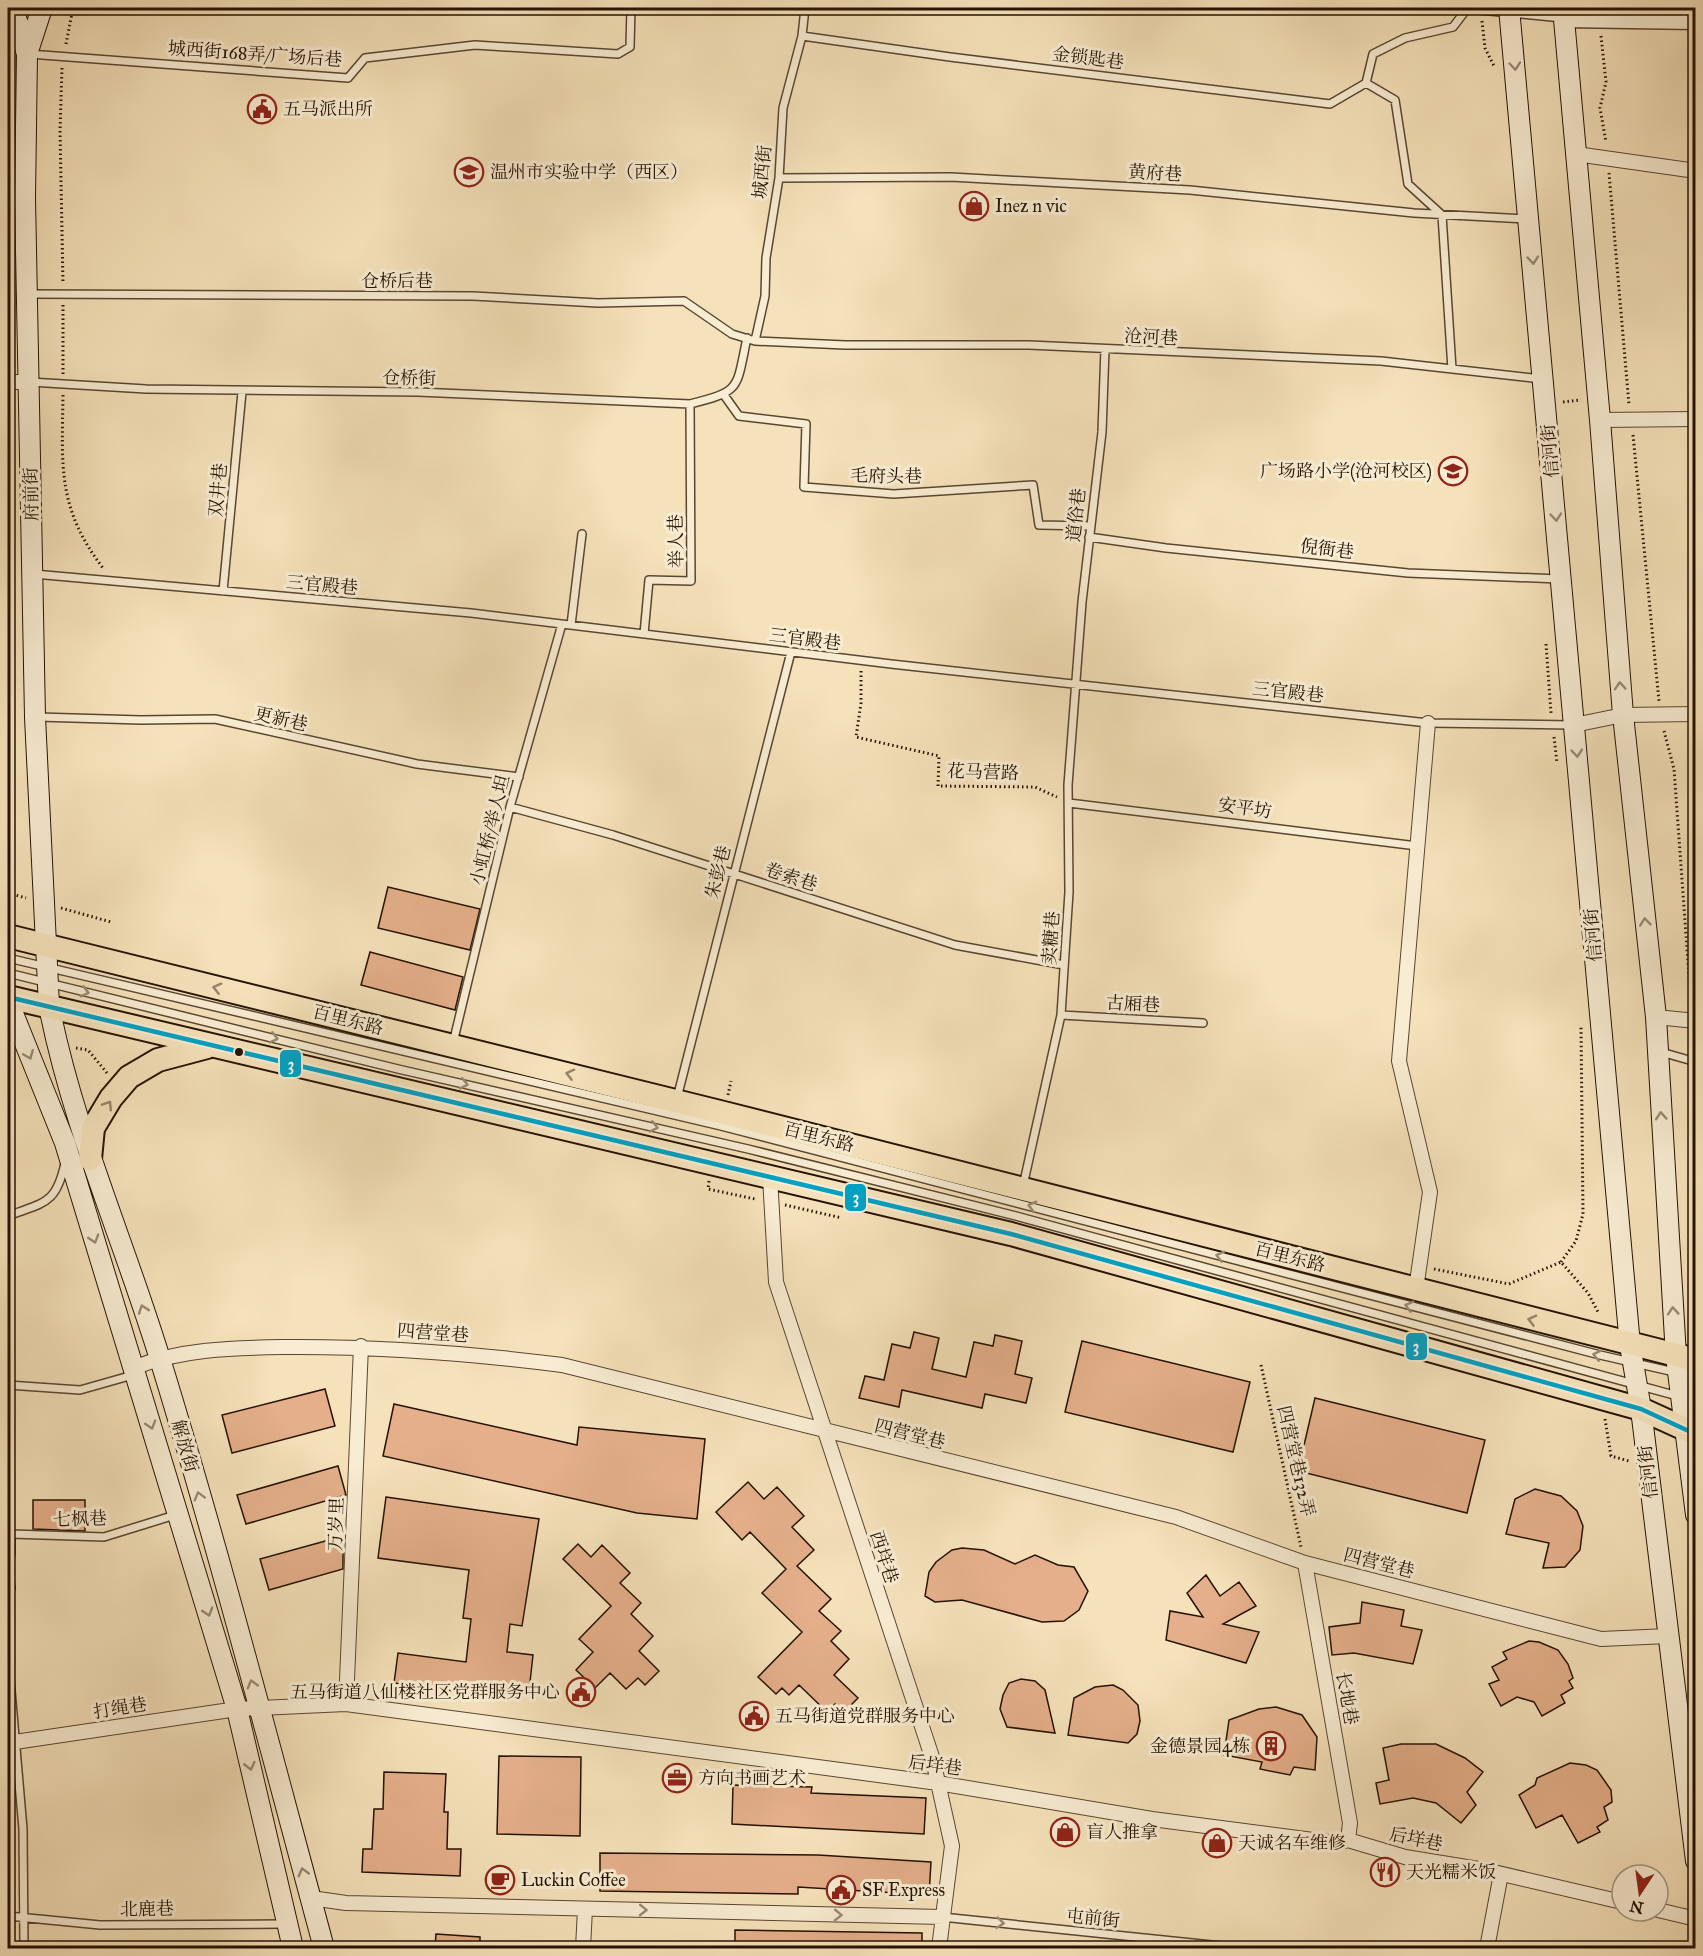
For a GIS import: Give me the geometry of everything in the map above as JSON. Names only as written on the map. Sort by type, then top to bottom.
[{"type":"main road","name":"府前街","points":[[14,8],[27,54],[27,294],[35,717],[45,965]]},
{"type":"main road","points":[[27,54],[42,8]]},
{"type":"main road","name":"信河街","points":[[1510,10],[1631,1353],[1639,1398],[1695,1861]]},
{"type":"main road","points":[[1564,13],[1623,715],[1656,1017],[1657,1051],[1689,1399],[1695,1515]]},
{"type":"main road","name":"百里东路","points":[[8,936],[45,965],[453,1045],[1416,1289],[1631,1353],[1686,1366]]},
{"type":"main road","name":"解放街","points":[[45,965],[56,1045],[90,1159],[160,1357],[324,1948]]},
{"type":"main road","points":[[8,999],[49,1006],[210,1047],[1011,1234],[1639,1398],[1691,1433]]},
{"type":"main road","name":"解放街","points":[[8,999],[67,1152],[237,1709],[293,1948]]},
{"type":"main road","points":[[90,1159],[93,1128],[111,1098],[129,1077],[158,1060],[210,1047]]},
{"type":"street","points":[[1564,13],[1599,18],[1695,20]]},
{"type":"street","points":[[1576,154],[1695,171]]},
{"type":"street","points":[[8,382],[29,382]]},
{"type":"street","points":[[1600,420],[1695,419]]},
{"type":"street","points":[[1574,725],[1623,715],[1695,714]]},
{"type":"street","points":[[1416,1289],[1430,1191],[1399,1061],[1428,723]]},
{"type":"street","points":[[1656,1017],[1694,1021]]},
{"type":"street","name":"西垟巷","points":[[770,1177],[776,1282],[933,1760],[952,1846],[939,1948]]},
{"type":"street","name":"四营堂巷","points":[[134,1371],[160,1357],[234,1348],[361,1346],[461,1352],[562,1365],[824,1432],[1176,1517],[1305,1563],[1601,1639],[1668,1636]]},
{"type":"street","name":"万岁里","points":[[346,1704],[361,1346]]},
{"type":"street","name":"长地巷","points":[[1305,1563],[1350,1823],[1348,1840]]},
{"type":"street","name":"后垟巷","points":[[237,1709],[346,1704],[938,1784],[1152,1819],[1336,1843],[1348,1840],[1405,1857],[1501,1874],[1610,1899]]},
{"type":"street","name":"打绳巷","points":[[11,1743],[237,1709]]},
{"type":"street","points":[[1487,1948],[1501,1874]]},
{"type":"street","points":[[311,1898],[346,1903],[942,1917]]},
{"type":"street","points":[[583,1948],[585,1909]]},
{"type":"street","points":[[1670,1913],[1695,1919]]},
{"type":"lane","name":"城西街168弄/广场后巷","points":[[27,54],[348,78],[365,58],[475,45],[618,54],[630,47],[631,8]]},
{"type":"lane","name":"城西街","points":[[751,340],[765,296],[766,258],[779,178],[783,108],[802,36],[805,8]]},
{"type":"lane","points":[[1452,369],[1442,215],[1408,184],[1395,100],[1366,83],[1373,54],[1405,38],[1453,27],[1462,9],[1564,13]]},
{"type":"lane","name":"金锁匙巷","points":[[802,36],[950,57],[1330,104],[1366,83]]},
{"type":"lane","name":"黄府巷","points":[[779,178],[951,177],[1190,190],[1442,215],[1529,219]]},
{"type":"lane","name":"仓桥后巷","points":[[27,294],[473,296],[598,303],[684,301],[732,334],[751,340]]},
{"type":"lane","points":[[724,395],[738,382],[751,340]]},
{"type":"lane","name":"沧河巷","points":[[751,340],[845,345],[1029,345],[1381,361],[1544,380]]},
{"type":"lane","name":"道俗巷","points":[[1076,685],[1090,526],[1102,432],[1105,349]]},
{"type":"lane","name":"仓桥街","points":[[29,382],[242,392],[418,392],[690,404],[724,395]]},
{"type":"lane","name":"双井巷","points":[[223,591],[242,392]]},
{"type":"lane","name":"毛府头巷","points":[[724,395],[739,416],[806,424],[804,487],[894,494],[1034,485],[1039,525],[1090,526]]},
{"type":"lane","name":"举人巷","points":[[644,634],[649,580],[692,581],[690,404]]},
{"type":"lane","points":[[571,625],[582,534]]},
{"type":"lane","name":"倪衙巷","points":[[1089,537],[1166,549],[1408,573],[1562,579]]},
{"type":"lane","name":"三官殿巷","points":[[33,574],[471,613],[861,661],[1428,723],[1574,725]]},
{"type":"lane","name":"小虹桥/举人坦","points":[[453,1045],[510,807],[562,624]]},
{"type":"lane","name":"朱彭巷","points":[[676,1101],[791,652]]},
{"type":"lane","name":"卖糖巷","points":[[1023,1189],[1061,1015],[1069,892],[1069,803],[1076,685]]},
{"type":"lane","name":"更新巷","points":[[35,717],[141,720],[215,719],[417,764],[519,777]]},
{"type":"lane","name":"安平坊","points":[[1069,803],[1418,846]]},
{"type":"lane","name":"卷索巷","points":[[510,807],[613,835],[955,945],[1064,965]]},
{"type":"lane","points":[[8,958],[721,1126],[1631,1353]]},
{"type":"lane","points":[[8,973],[45,965],[399,1069],[748,1149],[1004,1213],[1639,1398],[1689,1399]]},
{"type":"lane","name":"古厢巷","points":[[1061,1015],[1203,1023]]},
{"type":"lane","points":[[1657,1051],[1695,1062]]},
{"type":"lane","points":[[8,1216],[46,1202],[60,1186],[67,1152]]},
{"type":"lane","points":[[8,1385],[80,1390],[134,1371]]},
{"type":"lane","name":"七枫巷","points":[[8,1590],[10,1588],[8,1565],[11,1554],[11,1534],[104,1537],[178,1514]]},
{"type":"lane","points":[[8,1656],[11,1743],[23,1829],[24,1948]]},
{"type":"lane","name":"北鹿巷","points":[[8,1916],[100,1925],[256,1922],[287,1925]]},
{"type":"lane","name":"屯前街","points":[[942,1917],[1241,1948]]},
{"type":"path","points":[[1599,18],[1606,82],[1600,108],[1608,159],[1660,715],[1674,769],[1694,1021],[1695,1062]]},
{"type":"path","points":[[1546,638],[1558,773]]},
{"type":"path","name":"花马营路","points":[[861,661],[861,703],[856,737],[939,756],[938,786],[1035,787],[1069,803]]},
{"type":"path","points":[[1561,1262],[1576,1241],[1583,1214],[1581,1023]]},
{"type":"path","name":"四营堂巷132弄","points":[[1261,1365],[1305,1563]]},
{"type":"building","points":[[388,887],[480,909],[470,950],[378,928]]},
{"type":"building","points":[[370,952],[463,977],[455,1010],[361,985]]},
{"type":"building","points":[[914,1332],[939,1338],[932,1369],[966,1377],[974,1342],[993,1346],[995,1335],[1022,1341],[1015,1374],[1032,1378],[1026,1403],[985,1394],[982,1408],[902,1390],[899,1407],[859,1398],[865,1376],[884,1380],[892,1344],[910,1348]]},
{"type":"building","points":[[1082,1341],[1250,1382],[1233,1452],[1065,1412]]},
{"type":"building","points":[[325,1389],[335,1426],[232,1453],[222,1415]]},
{"type":"building","points":[[1315,1398],[1485,1440],[1467,1513],[1298,1471]]},
{"type":"building","points":[[394,1404],[577,1445],[579,1427],[705,1439],[697,1519],[637,1513],[383,1456]]},
{"type":"building","points":[[338,1466],[346,1495],[246,1524],[237,1495]]},
{"type":"building","points":[[748,1482],[764,1499],[777,1487],[804,1516],[792,1527],[814,1550],[797,1566],[831,1599],[819,1611],[841,1631],[831,1641],[849,1659],[834,1675],[858,1698],[844,1712],[835,1704],[827,1712],[799,1685],[789,1695],[782,1688],[776,1694],[758,1677],[802,1632],[762,1593],[786,1569],[750,1532],[742,1540],[716,1512]]},
{"type":"building","points":[[1535,1489],[1561,1496],[1577,1511],[1583,1526],[1580,1550],[1565,1567],[1543,1568],[1549,1543],[1506,1534],[1515,1499]]},
{"type":"building","points":[[386,1497],[539,1519],[522,1626],[510,1624],[507,1652],[533,1655],[529,1691],[493,1687],[491,1696],[394,1683],[398,1653],[466,1662],[471,1619],[463,1618],[469,1570],[378,1558]]},
{"type":"building","points":[[33,1500],[85,1500],[85,1531],[33,1529]]},
{"type":"building","points":[[340,1537],[343,1549],[343,1569],[269,1590],[260,1559]]},
{"type":"building","points":[[578,1544],[591,1557],[602,1545],[630,1573],[620,1583],[641,1603],[631,1614],[653,1636],[639,1651],[659,1671],[645,1685],[638,1678],[626,1689],[610,1673],[595,1688],[576,1670],[593,1652],[579,1639],[611,1606],[563,1559]]},
{"type":"building","points":[[962,1548],[984,1550],[1015,1564],[1035,1555],[1058,1565],[1074,1567],[1088,1591],[1079,1610],[1064,1621],[1042,1622],[962,1600],[935,1602],[925,1596],[929,1572],[936,1562],[952,1550]]},
{"type":"building","points":[[1206,1575],[1220,1596],[1239,1582],[1256,1606],[1223,1624],[1259,1632],[1246,1663],[1166,1640],[1170,1611],[1203,1617],[1187,1593]]},
{"type":"building","points":[[1362,1602],[1404,1610],[1401,1626],[1422,1630],[1413,1664],[1354,1653],[1332,1655],[1329,1627],[1360,1623]]},
{"type":"building","points":[[1529,1641],[1539,1642],[1558,1650],[1568,1664],[1573,1678],[1569,1681],[1573,1688],[1561,1695],[1565,1703],[1542,1716],[1534,1702],[1517,1697],[1501,1706],[1489,1684],[1499,1680],[1492,1667],[1507,1659],[1503,1652]]},
{"type":"building","points":[[1021,1679],[1035,1681],[1045,1690],[1055,1733],[1007,1727],[1000,1709],[1003,1695],[1009,1683]]},
{"type":"building","points":[[1113,1685],[1123,1690],[1138,1705],[1140,1721],[1137,1734],[1128,1743],[1068,1735],[1074,1698],[1095,1687]]},
{"type":"building","name":"金德景园4栋","points":[[1276,1707],[1302,1715],[1317,1737],[1315,1770],[1294,1767],[1290,1775],[1260,1769],[1262,1762],[1224,1755],[1229,1720],[1259,1709]]},
{"type":"building","points":[[1401,1744],[1436,1744],[1465,1758],[1483,1772],[1467,1792],[1476,1805],[1461,1823],[1436,1803],[1413,1798],[1380,1804],[1376,1783],[1389,1780],[1383,1748]]},
{"type":"building","points":[[499,1756],[581,1757],[580,1836],[497,1834]]},
{"type":"building","points":[[1570,1763],[1586,1765],[1597,1770],[1611,1790],[1612,1802],[1604,1807],[1608,1820],[1597,1827],[1600,1832],[1578,1843],[1562,1815],[1536,1828],[1519,1795],[1535,1785],[1537,1778]]},
{"type":"building","points":[[384,1772],[446,1774],[444,1812],[448,1812],[447,1849],[461,1849],[460,1876],[362,1872],[363,1849],[372,1849],[374,1809],[383,1809]]},
{"type":"building","points":[[733,1785],[812,1787],[811,1793],[926,1798],[924,1834],[732,1824]]},
{"type":"building","points":[[600,1853],[818,1855],[931,1862],[929,1895],[798,1887],[798,1894],[600,1891]]},
{"type":"building","points":[[735,1930],[922,1933],[922,1948],[735,1948]]},
{"type":"building","points":[[436,1934],[480,1937],[480,1948],[435,1948]]},
{"type":"transit line","name":"3","points":[[8,997],[1011,1234],[1641,1409],[1693,1433]]},
{"type":"place","name":"五马派出所","points":[[262,109]]},
{"type":"place","name":"温州市实验中学（西区）","points":[[469,172]]},
{"type":"place","name":"Inez n vic","points":[[974,206]]},
{"type":"place","name":"广场路小学(沧河校区)","points":[[1453,471]]},
{"type":"place","name":"五马街道八仙楼社区党群服务中心","points":[[581,1692]]},
{"type":"place","name":"五马街道党群服务中心","points":[[754,1716]]},
{"type":"place","name":"金德景园4栋","points":[[1271,1746]]},
{"type":"place","name":"方向书画艺术","points":[[677,1778]]},
{"type":"place","name":"盲人推拿","points":[[1065,1832]]},
{"type":"place","name":"天诚名车维修","points":[[1217,1843]]},
{"type":"place","name":"天光糯米饭","points":[[1385,1872]]},
{"type":"place","name":"Luckin Coffee","points":[[500,1880]]},
{"type":"place","name":"SF Express","points":[[841,1890]]}]
